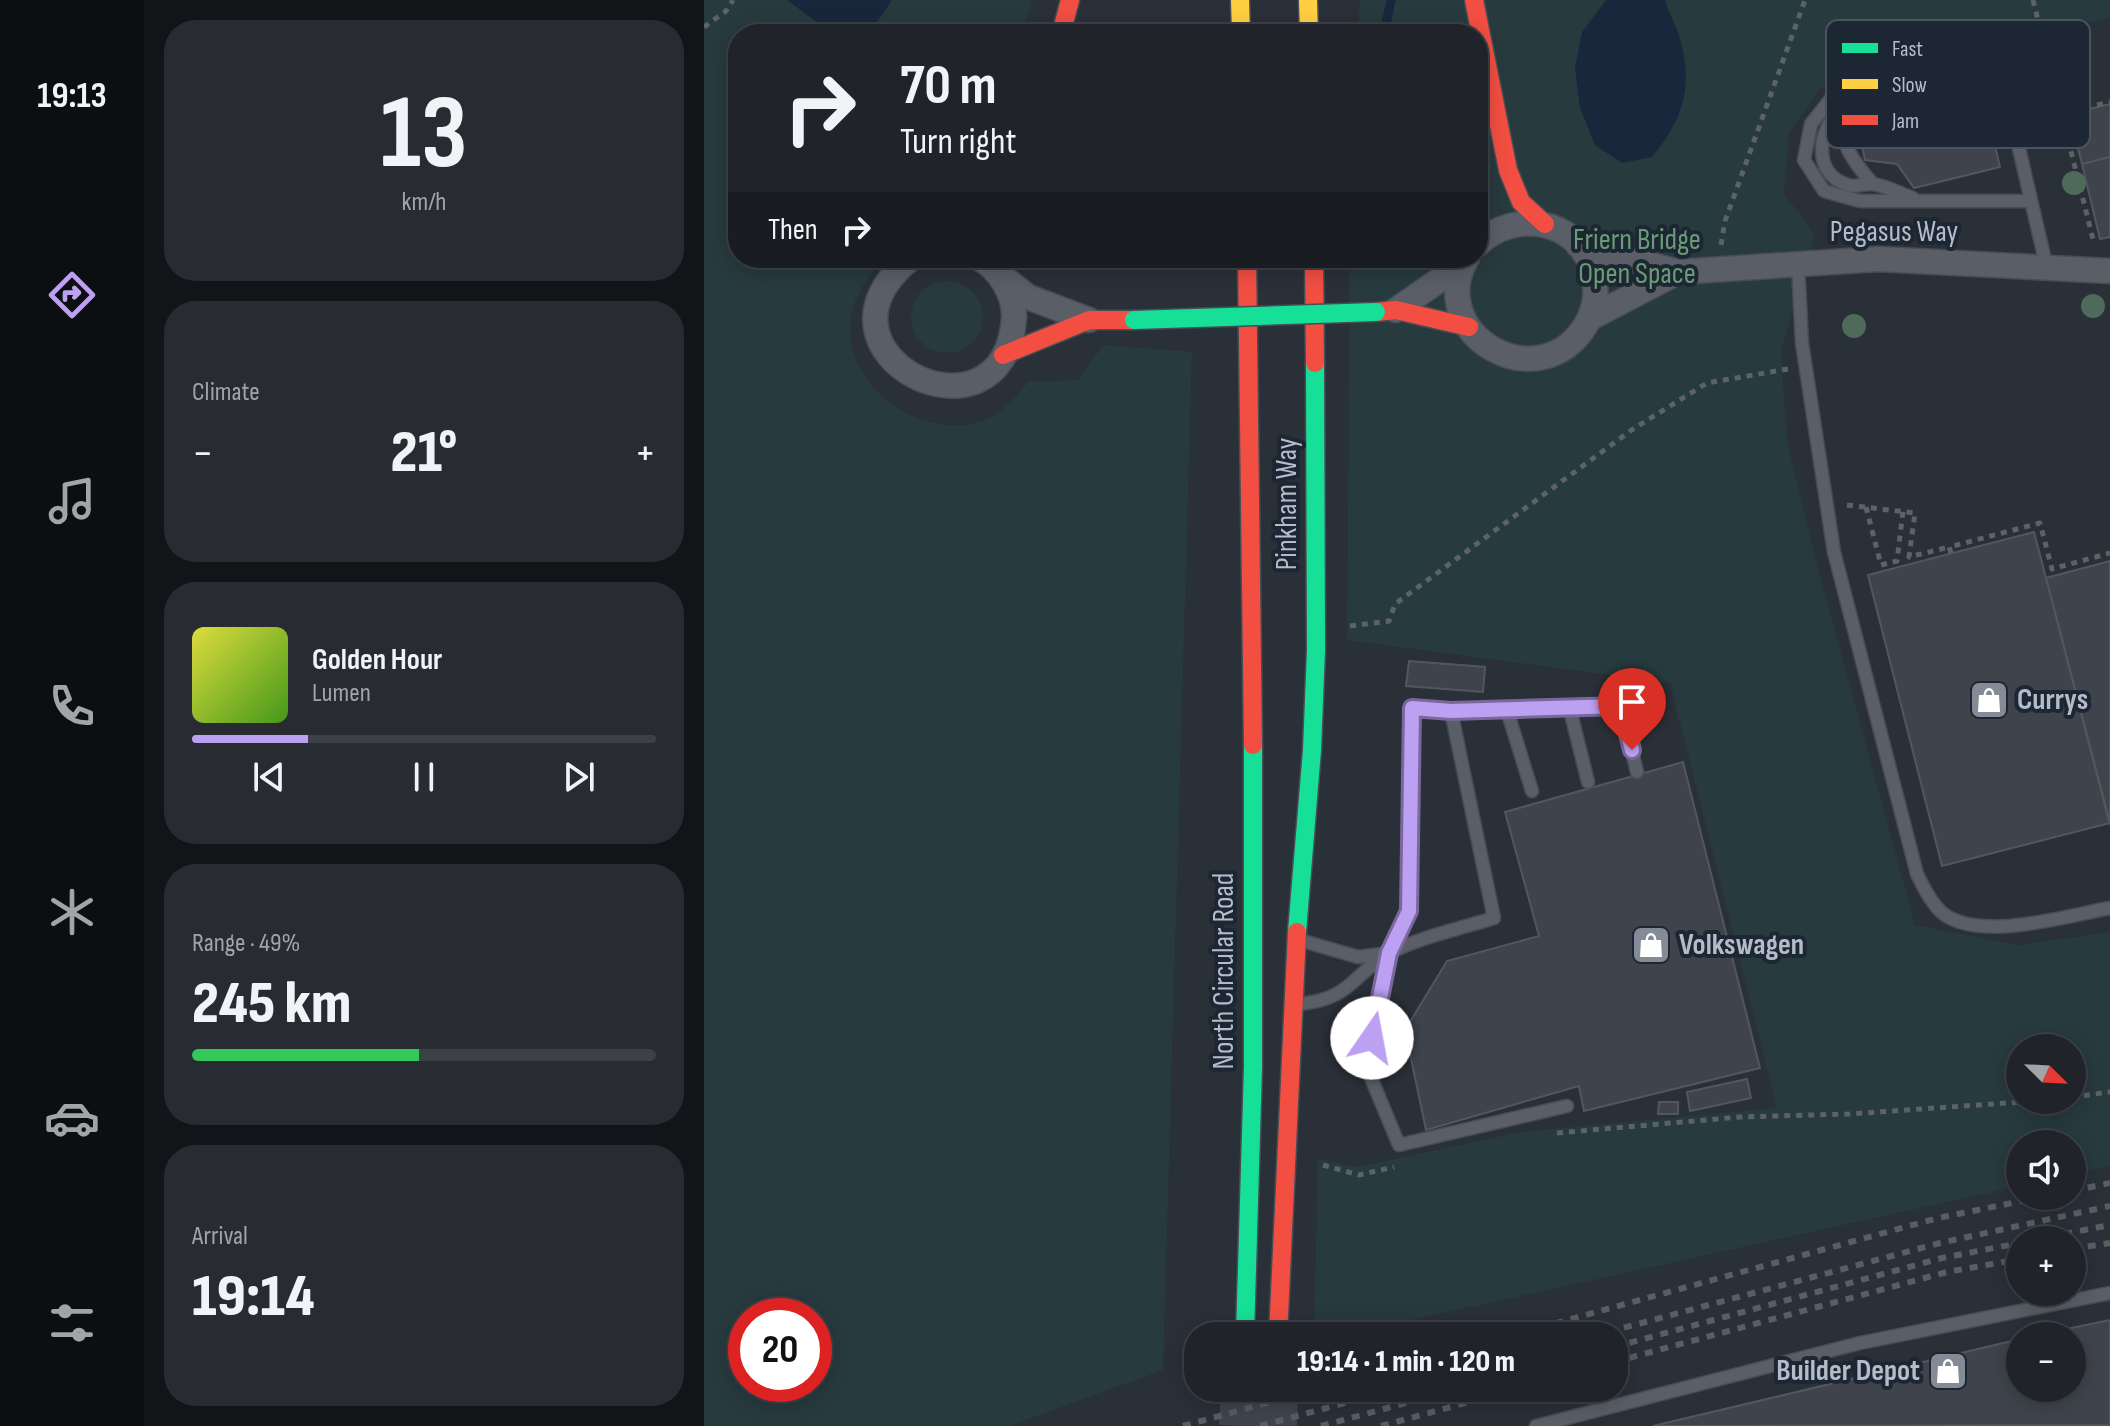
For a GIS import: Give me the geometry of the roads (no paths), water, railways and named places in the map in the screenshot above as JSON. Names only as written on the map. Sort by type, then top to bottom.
[{"type":"main road","points":[[1064,24],[1070,0]]},
{"type":"main road","points":[[1240,0],[1241,24]]},
{"type":"main road","points":[[1308,0],[1309,24]]},
{"type":"main road","points":[[1474,0],[1479,24]]},
{"type":"main road","points":[[1488,70],[1508,170],[1521,202],[1545,224]]},
{"type":"main road","name":"Pinkham Way","points":[[1247,268],[1252,606]]},
{"type":"main road","name":"Pinkham Way","points":[[1296,939],[1312,750],[1316,650],[1314,268]]},
{"type":"main road","points":[[1003,355],[1089,320],[1386,311],[1469,327]]},
{"type":"main road","name":"North Circular Road","points":[[1246,1322],[1252,1178],[1252,606]]},
{"type":"main road","points":[[1279,1322],[1296,939]]},
{"type":"street","points":[[1465,268],[1458,288],[1460,308],[1480,341],[1504,356],[1538,358],[1572,342],[1590,318],[1595,301],[1595,282],[1587,257],[1562,231],[1545,224],[1513,223],[1488,234]]},
{"type":"street","name":"Pegasus Way","points":[[1578,245],[1678,272],[1878,259],[2106,271]]},
{"type":"street","points":[[899,268],[884,288],[877,308],[878,328],[884,348],[896,365],[912,378],[931,385],[951,386],[980,376],[1003,355],[1012,335],[1014,313],[1009,292],[990,268]]},
{"type":"street","points":[[992,268],[1028,297],[1089,320]]},
{"type":"street","points":[[1386,311],[1450,268]]},
{"type":"street","name":"Pegasus Way","points":[[1590,318],[1678,272]]},
{"type":"lane","points":[[1826,105],[1811,124],[1804,160],[1824,191],[1860,201],[2031,201]]},
{"type":"lane","points":[[1826,130],[1820,153],[1825,166],[1851,187],[1873,184],[1921,201]]},
{"type":"lane","points":[[1849,148],[1859,169],[1873,184]]},
{"type":"lane","points":[[2019,148],[2047,269]]},
{"type":"lane","points":[[1798,265],[1806,366],[1834,552],[1917,874],[1928,896],[1944,914],[1969,925],[1997,927],[2110,908]]},
{"type":"lane","points":[[1569,706],[1588,782]]},
{"type":"lane","points":[[1567,1106],[1399,1145],[1366,1066],[1389,953],[1409,911],[1412,708],[1451,711],[1621,706],[1637,772]]},
{"type":"lane","points":[[1506,707],[1532,791]]},
{"type":"lane","points":[[1296,939],[1358,957],[1389,953],[1494,918],[1451,711]]},
{"type":"lane","points":[[1293,1005],[1325,1002],[1343,993],[1389,953]]},
{"type":"lane","points":[[1536,1426],[1860,1343],[2110,1293]]},
{"type":"water","points":[[787,0],[892,0],[876,24],[819,24]]},
{"type":"water","points":[[1606,0],[1665,0],[1679,35],[1686,70],[1679,115],[1663,143],[1652,157],[1622,163],[1595,145],[1580,108],[1575,68],[1582,32]]},
{"type":"waterway","points":[[1386,24],[1391,0]]},
{"type":"tunnel","points":[[1241,1426],[1242,1402]]},
{"type":"tunnel","points":[[1275,1426],[1276,1402]]},
{"type":"railway","points":[[2086,1188],[2110,1183]]},
{"type":"railway","points":[[1560,1322],[1938,1218],[2006,1204]]},
{"type":"railway","points":[[1628,1327],[1940,1243],[2110,1206]]},
{"type":"railway","points":[[2086,1230],[2110,1225]]},
{"type":"railway","points":[[2086,1247],[2110,1243]]},
{"type":"railway","points":[[1628,1343],[1942,1258],[2006,1246]]},
{"type":"railway","points":[[1628,1358],[1947,1272],[2006,1261]]},
{"type":"railway","points":[[1183,1426],[1270,1402]]},
{"type":"railway","points":[[1260,1426],[1348,1402]]},
{"type":"railway","points":[[1321,1426],[1409,1402]]},
{"type":"railway","points":[[1381,1426],[1469,1402]]},
{"type":"place","name":"Currys","points":[[1989,700]]},
{"type":"place","name":"Volkswagen","points":[[1651,945]]},
{"type":"place","name":"Builder Depot","points":[[1948,1371]]},
{"type":"park label","name":"Friern Bridge Open Space","points":[[1637,257]]}]
